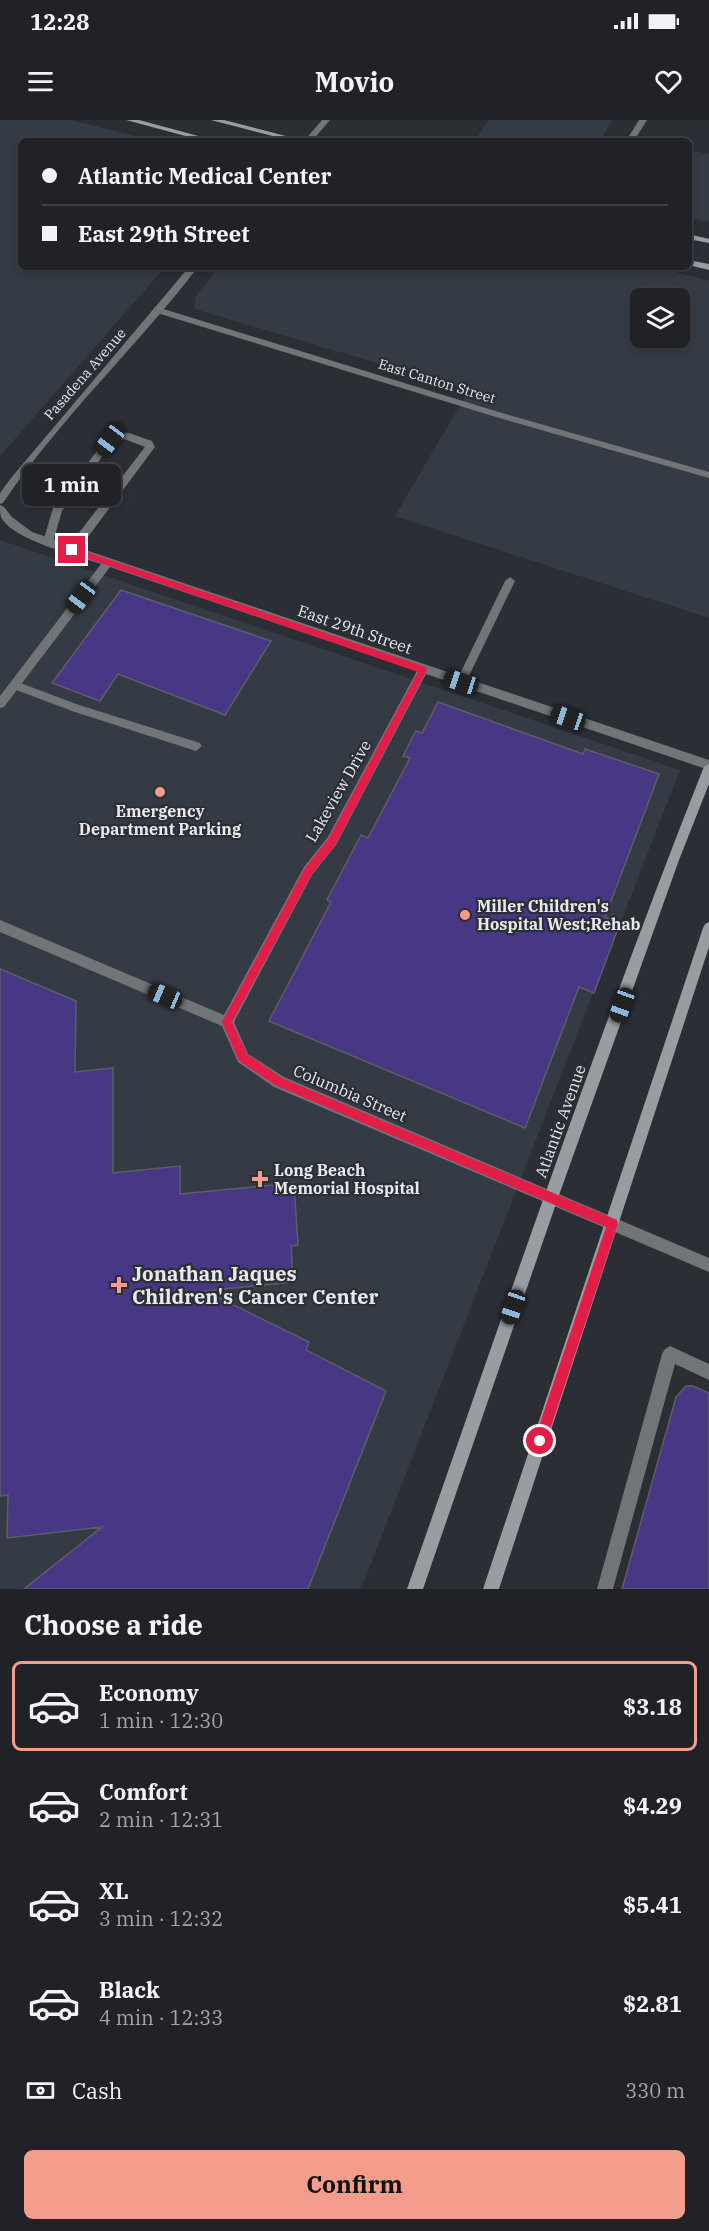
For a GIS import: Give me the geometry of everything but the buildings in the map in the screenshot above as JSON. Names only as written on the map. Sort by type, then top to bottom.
[{"type":"main road","points":[[130,120],[201,138]]},
{"type":"main road","points":[[215,120],[289,138]]},
{"type":"main road","points":[[692,237],[709,241]]},
{"type":"main road","points":[[692,263],[709,267]]},
{"type":"main road","name":"Atlantic Avenue","points":[[415,1589],[551,1198],[709,767]]},
{"type":"main road","points":[[491,1589],[709,928]]},
{"type":"street","points":[[311,138],[326,120]]},
{"type":"street","points":[[632,138],[643,120]]},
{"type":"street","name":"Pasadena Avenue","points":[[0,501],[27,464],[191,270]]},
{"type":"street","name":"East Canton Street","points":[[157,310],[709,476]]},
{"type":"street","points":[[48,542],[57,510],[110,440],[122,435],[148,444],[150,447],[72,550]]},
{"type":"street","name":"East 29th Street","points":[[0,509],[8,520],[28,535],[709,767]]},
{"type":"street","points":[[0,704],[108,562]]},
{"type":"street","points":[[461,682],[510,581]]},
{"type":"street","name":"Lakeview Drive","points":[[227,1022],[308,871],[332,841],[423,670]]},
{"type":"street","points":[[15,685],[76,708],[196,747]]},
{"type":"street","points":[[0,926],[227,1022]]},
{"type":"street","name":"Columbia Street","points":[[227,1022],[243,1058],[279,1082],[709,1265]]},
{"type":"street","points":[[605,1589],[670,1354],[709,1372]]},
{"type":"shaded area","points":[[0,120],[71,120],[142,138],[18,138],[18,270],[162,270],[0,456]]},
{"type":"shaded area","points":[[489,120],[612,120],[602,138],[476,138]]},
{"type":"shaded area","points":[[692,151],[709,154],[709,222],[692,218]]},
{"type":"shaded area","points":[[217,270],[667,270],[709,281],[709,618],[395,516],[469,390],[194,309],[196,296]]},
{"type":"shaded area","name":"Long Beach Memorial Hospital","points":[[0,540],[680,770],[361,1589],[0,1589]]},
{"type":"place","name":"Emergency Department Parking","points":[[160,792]]},
{"type":"place","name":"Miller Children's Hospital West;Rehab","points":[[465,915]]},
{"type":"place","name":"Long Beach Memorial Hospital","points":[[260,1179]]},
{"type":"place","name":"Jonathan Jaques Children's Cancer Center","points":[[119,1285]]},
{"type":"route","points":[[72,550],[423,670],[332,841],[308,871],[227,1022],[243,1058],[279,1082],[612,1224],[540,1441]]}]
